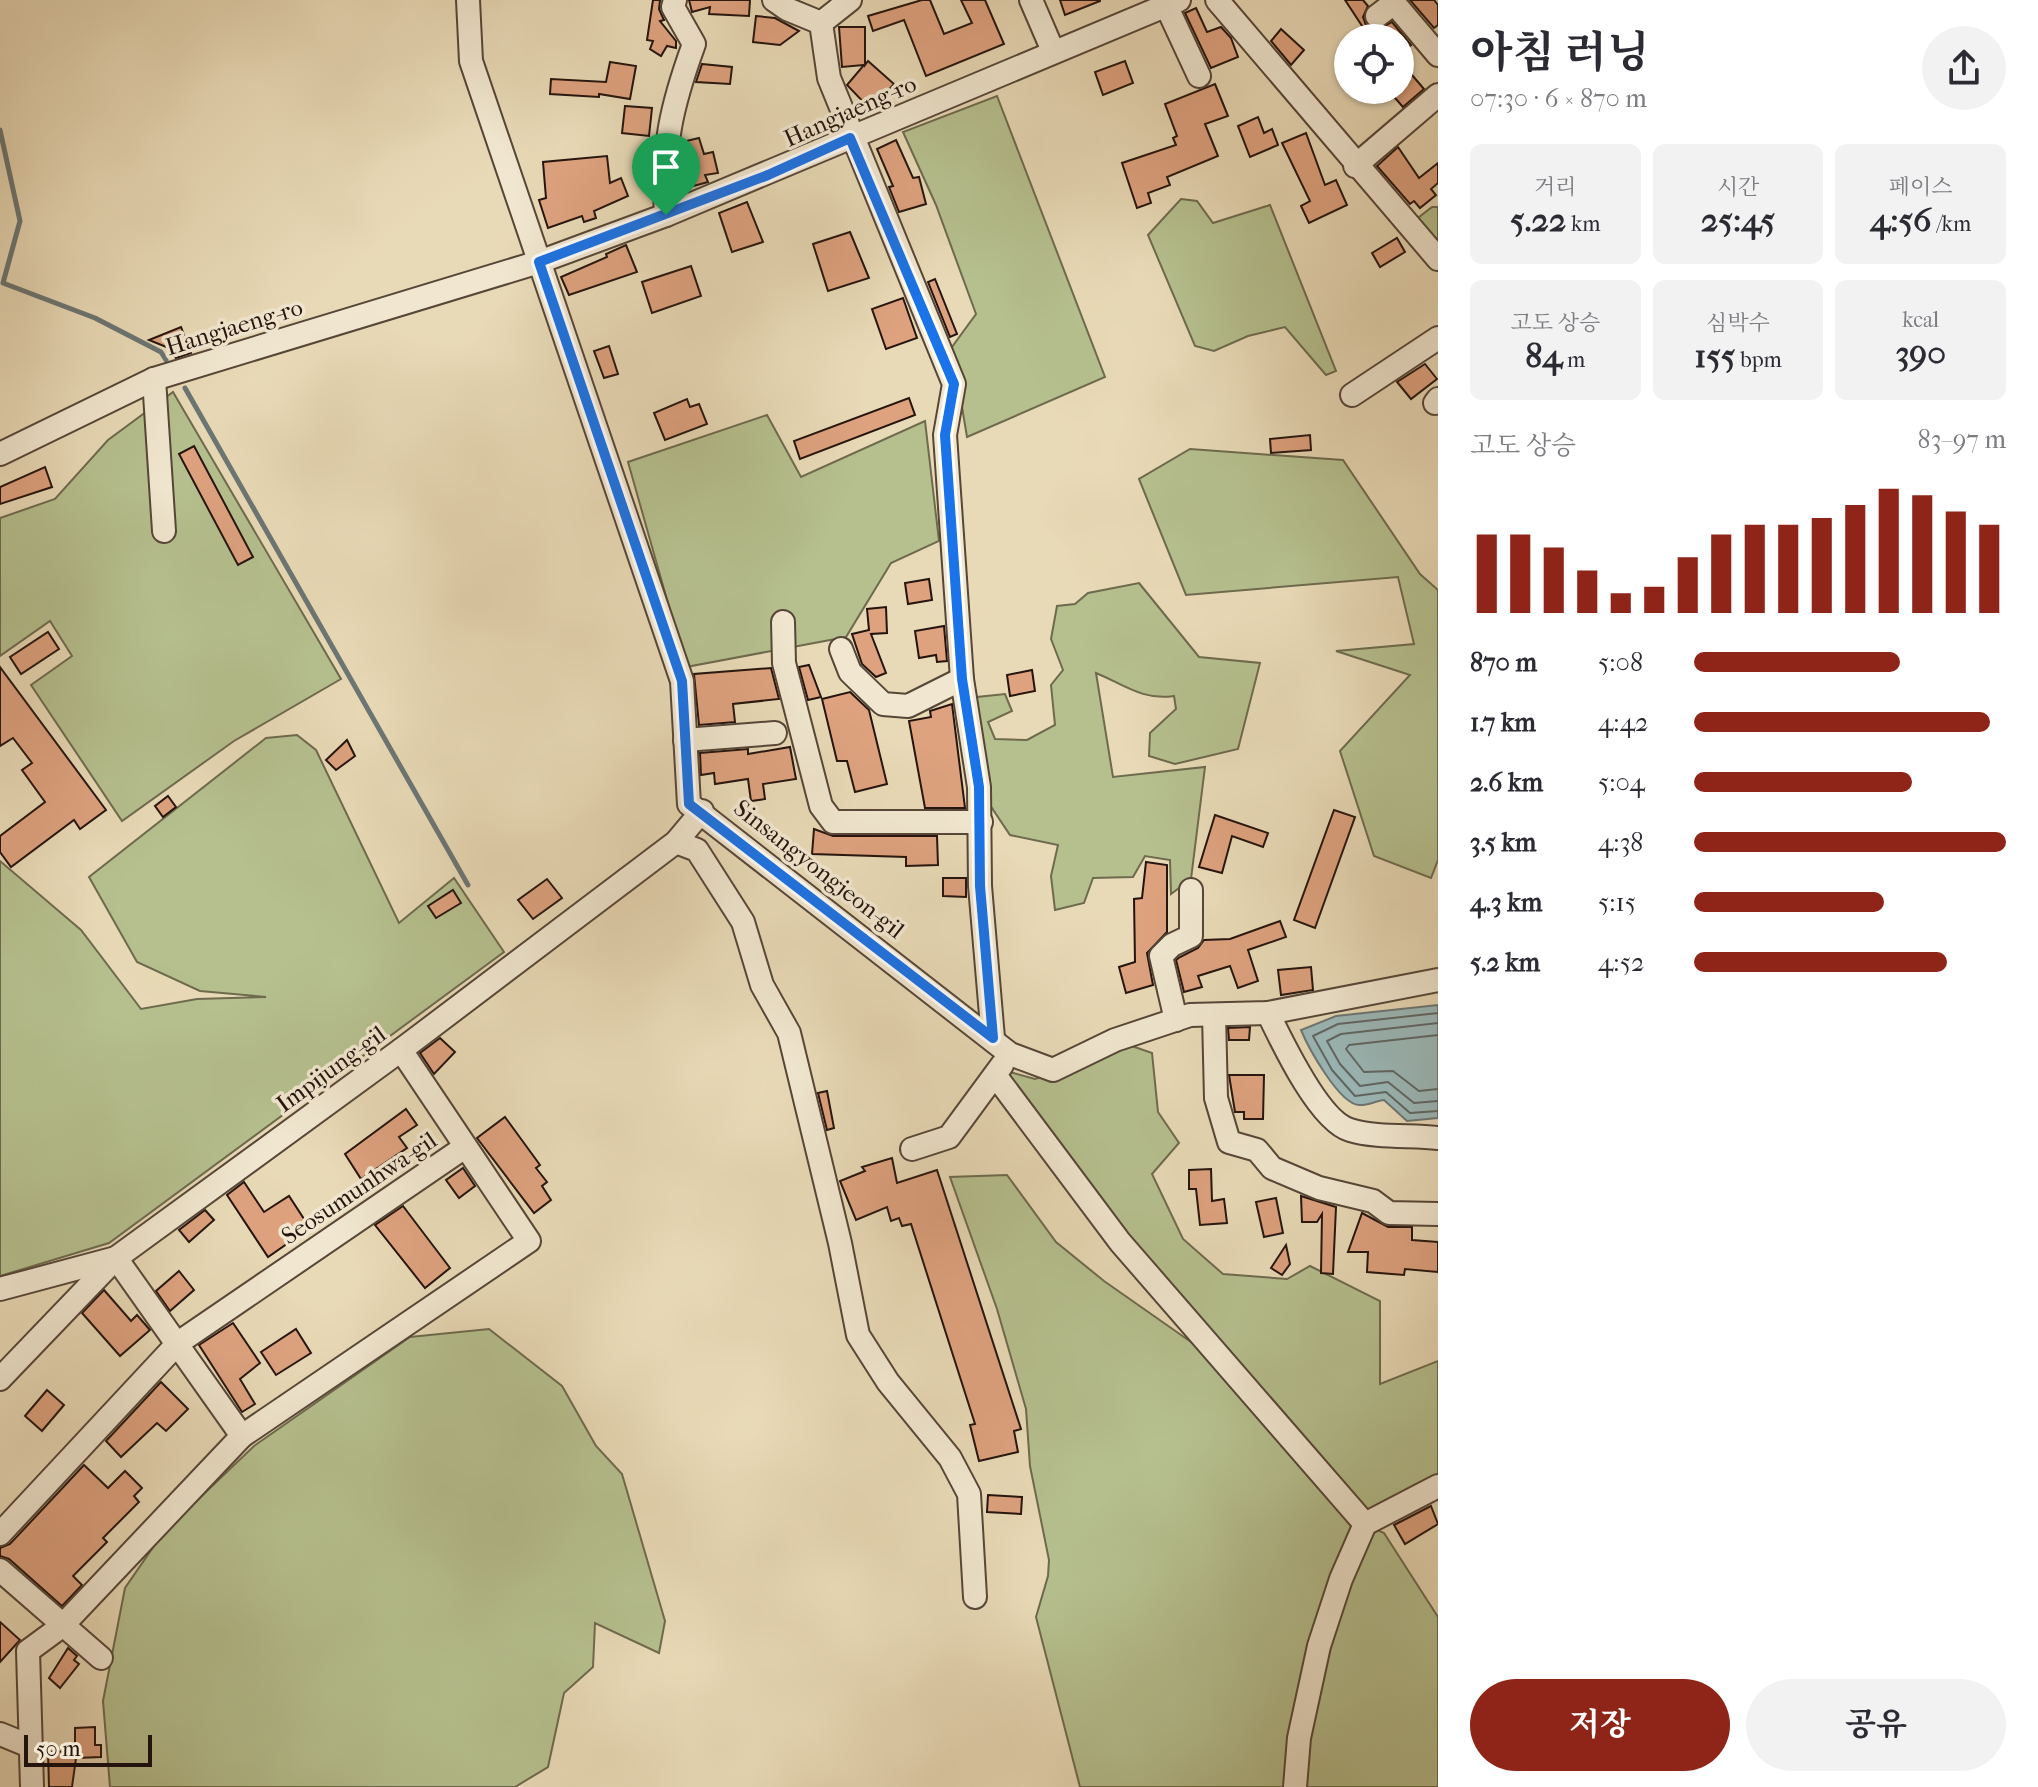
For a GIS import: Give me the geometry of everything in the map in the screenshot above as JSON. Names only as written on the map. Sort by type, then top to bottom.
[{"type":"street","points":[[468,0],[471,61],[539,262]]},
{"type":"street","points":[[666,215],[663,163],[674,99],[694,44],[673,7],[675,0]]},
{"type":"street","points":[[774,0],[821,23]]},
{"type":"street","points":[[821,23],[850,0]]},
{"type":"street","points":[[1031,0],[1053,51]]},
{"type":"street","points":[[1217,0],[1289,82],[1355,166],[1438,259]]},
{"type":"street","points":[[1173,3],[1199,76]]},
{"type":"street","name":"Hangjaeng-ro","points":[[0,454],[154,379],[539,262],[666,215],[1173,3]]},
{"type":"street","points":[[1389,6],[1438,55]]},
{"type":"street","points":[[821,23],[829,78],[850,138],[954,384],[945,435],[962,679],[981,822],[980,886],[993,1038]]},
{"type":"street","points":[[1355,166],[1438,95]]},
{"type":"street","name":"Sinsangyongjeon-gil","points":[[539,262],[682,681],[689,804],[702,811],[1010,1054],[1053,1070],[1115,1040],[1176,1020],[1268,1013],[1438,980]]},
{"type":"street","points":[[1352,395],[1438,338]]},
{"type":"street","points":[[154,379],[164,531]]},
{"type":"street","points":[[783,622],[784,663],[821,806],[833,822],[981,822]]},
{"type":"street","points":[[841,649],[850,672],[883,704],[908,706],[962,679]]},
{"type":"street","points":[[685,740],[775,733]]},
{"type":"street","name":"Impijung-gil","points":[[0,1379],[116,1258],[401,1050],[676,842],[702,811]]},
{"type":"street","points":[[676,842],[697,850],[743,922],[762,985],[789,1033],[840,1243],[858,1335],[888,1382],[950,1458],[969,1494],[975,1597]]},
{"type":"street","points":[[1176,1020],[1161,956],[1172,945],[1191,936],[1191,890]]},
{"type":"street","points":[[1268,1013],[1294,1066],[1315,1097],[1347,1130],[1438,1138]]},
{"type":"street","points":[[1214,1015],[1216,1098],[1229,1142],[1257,1150],[1272,1168],[1319,1188],[1373,1201],[1389,1213],[1438,1214]]},
{"type":"street","points":[[401,1050],[465,1147]]},
{"type":"street","points":[[912,1149],[949,1137],[1010,1054]]},
{"type":"street","points":[[995,1075],[1120,1242],[1365,1524]]},
{"type":"street","name":"Seosumunhwa-gil","points":[[0,1534],[178,1343],[465,1147],[529,1241],[242,1436],[62,1626],[28,1651],[32,1787]]},
{"type":"street","points":[[0,1289],[116,1258],[242,1436]]},
{"type":"street","points":[[1295,1787],[1299,1738],[1319,1646],[1341,1579],[1365,1524],[1438,1486]]},
{"type":"street","points":[[0,1570],[101,1658]]},
{"type":"street","points":[[0,1734],[32,1747]]},
{"type":"green space","points":[[997,96],[1105,377],[967,437],[952,347],[976,314],[936,205],[903,132]]},
{"type":"green space","points":[[1181,199],[1197,201],[1213,223],[1270,205],[1336,371],[1326,375],[1285,327],[1248,336],[1214,351],[1195,346],[1148,235]]},
{"type":"green space","points":[[1432,207],[1438,207],[1438,252],[1414,221]]},
{"type":"green space","points":[[173,392],[341,679],[234,741],[122,821],[31,685],[72,656],[50,621],[0,656],[0,518],[55,499],[108,440]]},
{"type":"green space","points":[[767,415],[801,477],[925,421],[939,541],[891,563],[846,637],[686,667],[628,462]]},
{"type":"green space","points":[[1190,449],[1343,460],[1420,574],[1438,590],[1438,860],[1431,878],[1374,856],[1340,751],[1410,675],[1336,651],[1414,644],[1398,577],[1186,595],[1139,479]]},
{"type":"green space","points":[[1139,583],[1199,657],[1260,663],[1238,749],[1175,764],[1149,756],[1150,733],[1176,709],[1174,696],[1143,694],[1096,673],[1113,777],[1205,767],[1191,879],[1171,894],[1170,860],[1145,856],[1133,877],[1093,878],[1084,903],[1055,910],[1051,876],[1058,845],[1010,835],[972,778],[958,699],[1005,694],[1012,711],[988,722],[995,739],[1027,740],[1055,725],[1051,685],[1063,670],[1051,639],[1057,606],[1075,604],[1088,593]]},
{"type":"green space","points":[[297,735],[316,750],[399,923],[454,878],[504,952],[109,1243],[0,1276],[0,861],[81,930],[141,1009],[197,999],[266,997],[200,991],[137,962],[89,877],[266,738]]},
{"type":"green space","points":[[1126,1044],[1152,1053],[1158,1112],[1179,1143],[1152,1174],[1183,1239],[1223,1274],[1287,1279],[1310,1266],[1380,1301],[1380,1384],[1438,1361],[1438,1477],[1365,1515],[1225,1345],[1151,1289],[1006,1071],[1035,1079],[1084,1064]]},
{"type":"green space","points":[[1007,1175],[1056,1242],[1104,1281],[1211,1356],[1345,1515],[1384,1533],[1438,1617],[1438,1787],[1080,1787],[1036,1617],[1048,1576],[1049,1560],[1030,1466],[1026,1409],[997,1309],[950,1177]]},
{"type":"green space","points":[[489,1329],[562,1386],[596,1446],[622,1474],[665,1621],[659,1653],[595,1623],[593,1667],[564,1693],[548,1767],[515,1787],[110,1787],[103,1701],[125,1588],[163,1533],[254,1446],[410,1337]]},
{"type":"water","points":[[1438,1005],[1438,1118],[1407,1121],[1384,1100],[1362,1105],[1351,1102],[1325,1074],[1301,1030],[1336,1016]]},
{"type":"building","points":[[653,0],[660,0],[659,9],[664,20],[660,21],[676,41],[676,48],[667,46],[661,56],[650,49],[653,41],[647,40]]},
{"type":"building","points":[[689,0],[750,0],[749,16],[709,14],[710,7],[692,12]]},
{"type":"building","points":[[930,0],[944,34],[972,23],[961,0],[985,0],[1004,44],[926,76],[904,20],[873,31],[868,16]]},
{"type":"building","points":[[1060,0],[1100,0],[1100,1],[1065,15]]},
{"type":"building","points":[[1345,0],[1363,0],[1368,6],[1363,17],[1366,24],[1361,24]]},
{"type":"building","points":[[1410,0],[1434,0],[1438,5],[1438,25],[1434,28]]},
{"type":"building","points":[[1196,8],[1207,32],[1221,27],[1231,38],[1238,57],[1211,68],[1185,13]]},
{"type":"building","points":[[756,16],[775,18],[799,31],[780,45],[753,42]]},
{"type":"building","points":[[839,27],[865,27],[865,65],[868,61],[894,84],[871,110],[847,85],[864,65],[842,67]]},
{"type":"building","points":[[1281,29],[1304,50],[1291,65],[1271,41]]},
{"type":"building","points":[[1125,61],[1133,83],[1103,95],[1095,72]]},
{"type":"building","points":[[610,62],[636,66],[630,99],[599,94],[599,97],[550,94],[551,79],[606,82]]},
{"type":"building","points":[[702,64],[732,67],[730,84],[696,82]]},
{"type":"building","points":[[1414,77],[1424,89],[1414,98]]},
{"type":"building","points":[[1215,84],[1228,116],[1205,124],[1218,156],[1167,177],[1170,185],[1148,193],[1151,203],[1137,208],[1122,163],[1176,145],[1173,138],[1177,136],[1165,104]]},
{"type":"building","points":[[625,106],[652,108],[649,136],[622,133]]},
{"type":"building","points":[[1258,117],[1264,133],[1272,129],[1278,145],[1250,157],[1238,126]]},
{"type":"building","points":[[1306,133],[1325,185],[1336,180],[1347,205],[1309,223],[1301,206],[1310,201],[1282,143]]},
{"type":"building","points":[[699,138],[704,154],[713,152],[718,173],[705,175],[708,182],[679,190],[682,142]]},
{"type":"building","points":[[896,140],[913,178],[919,177],[926,204],[899,212],[889,187],[893,186],[877,149]]},
{"type":"building","points":[[1398,147],[1419,178],[1438,163],[1438,183],[1431,189],[1436,195],[1420,208],[1414,201],[1410,204],[1377,166]]},
{"type":"building","points":[[607,156],[610,183],[621,178],[628,196],[594,211],[596,218],[584,222],[582,216],[548,228],[539,200],[546,198],[543,162]]},
{"type":"building","points":[[747,202],[763,242],[732,252],[719,213]]},
{"type":"building","points":[[850,232],[869,278],[828,291],[813,244]]},
{"type":"building","points":[[1397,238],[1405,252],[1380,267],[1372,253]]},
{"type":"building","points":[[626,245],[637,272],[569,295],[561,277]]},
{"type":"building","points":[[691,266],[701,296],[652,313],[642,282]]},
{"type":"building","points":[[935,279],[957,334],[950,337],[928,282]]},
{"type":"building","points":[[903,298],[917,338],[886,349],[872,309]]},
{"type":"building","points":[[181,327],[191,353],[176,358],[169,348],[149,340]]},
{"type":"building","points":[[609,346],[618,374],[604,378],[594,351]]},
{"type":"building","points":[[1425,364],[1437,379],[1411,399],[1397,382]]},
{"type":"building","points":[[909,398],[915,415],[800,459],[794,441]]},
{"type":"building","points":[[687,399],[690,407],[699,404],[707,424],[665,440],[654,413]]},
{"type":"building","points":[[1310,435],[1311,450],[1271,453],[1270,439]]},
{"type":"building","points":[[194,446],[253,557],[238,565],[179,454]]},
{"type":"building","points":[[45,467],[52,487],[0,504],[0,487]]},
{"type":"building","points":[[929,579],[932,600],[908,604],[905,583]]},
{"type":"building","points":[[886,607],[887,633],[871,634],[886,673],[876,677],[862,664],[852,634],[869,630],[867,609]]},
{"type":"building","points":[[944,626],[947,661],[937,662],[936,655],[919,658],[915,631]]},
{"type":"building","points":[[48,632],[59,649],[21,674],[10,657]]},
{"type":"building","points":[[809,665],[821,697],[808,700],[799,667]]},
{"type":"building","points":[[0,667],[106,810],[80,829],[74,820],[11,867],[0,852],[0,836],[45,802],[22,770],[32,763],[13,738],[0,746]]},
{"type":"building","points":[[771,668],[779,699],[733,704],[735,722],[699,725],[694,674]]},
{"type":"building","points":[[1032,670],[1035,691],[1010,696],[1007,675]]},
{"type":"building","points":[[850,692],[869,710],[887,784],[855,792],[847,761],[837,761],[822,699]]},
{"type":"building","points":[[952,704],[965,808],[925,808],[909,721],[931,717],[930,711]]},
{"type":"building","points":[[347,740],[355,756],[336,770],[326,760]]},
{"type":"building","points":[[790,747],[796,779],[763,784],[765,799],[751,801],[748,779],[715,784],[714,773],[701,775],[700,753],[748,749],[748,754]]},
{"type":"building","points":[[168,796],[176,807],[163,817],[155,806]]},
{"type":"building","points":[[1334,810],[1355,817],[1315,928],[1294,920]]},
{"type":"building","points":[[1215,815],[1268,833],[1263,847],[1232,836],[1222,873],[1199,867]]},
{"type":"building","points":[[814,829],[833,836],[937,836],[938,865],[906,866],[906,857],[812,854]]},
{"type":"building","points":[[1146,862],[1167,865],[1167,932],[1147,953],[1153,985],[1126,993],[1119,967],[1135,962],[1134,899],[1142,898]]},
{"type":"building","points":[[943,878],[966,878],[966,897],[943,896]]},
{"type":"building","points":[[547,879],[562,898],[533,919],[518,900]]},
{"type":"building","points":[[453,890],[461,903],[436,918],[428,906]]},
{"type":"building","points":[[1280,921],[1286,937],[1248,950],[1258,981],[1238,988],[1230,966],[1198,976],[1202,987],[1184,992],[1176,960],[1180,957],[1198,948],[1204,940],[1230,939]]},
{"type":"building","points":[[1311,967],[1313,990],[1281,995],[1278,970]]},
{"type":"building","points":[[1250,1027],[1249,1040],[1229,1040],[1228,1028]]},
{"type":"building","points":[[440,1038],[455,1052],[434,1074],[420,1053]]},
{"type":"building","points":[[1229,1075],[1264,1075],[1263,1119],[1244,1119],[1244,1112],[1235,1112]]},
{"type":"building","points":[[827,1091],[834,1128],[827,1130],[818,1093]]},
{"type":"building","points":[[406,1109],[417,1125],[399,1137],[407,1148],[361,1179],[345,1154]]},
{"type":"building","points":[[505,1117],[540,1165],[536,1168],[547,1182],[542,1186],[551,1200],[534,1213],[477,1138]]},
{"type":"building","points":[[892,1158],[897,1183],[937,1170],[1021,1429],[1014,1431],[1018,1452],[979,1461],[970,1425],[975,1424],[911,1224],[902,1226],[899,1218],[891,1221],[887,1207],[856,1220],[840,1181],[865,1171],[862,1167]]},
{"type":"building","points":[[463,1168],[475,1186],[459,1198],[446,1180]]},
{"type":"building","points":[[1211,1169],[1212,1201],[1224,1199],[1227,1223],[1200,1225],[1196,1189],[1189,1189],[1189,1170]]},
{"type":"building","points":[[244,1182],[264,1212],[289,1196],[306,1222],[287,1235],[291,1241],[268,1257],[227,1195]]},
{"type":"building","points":[[1301,1196],[1336,1207],[1333,1274],[1321,1273],[1322,1214],[1317,1222],[1302,1222]]},
{"type":"building","points":[[1276,1198],[1283,1233],[1264,1237],[1256,1202]]},
{"type":"building","points":[[403,1206],[450,1268],[425,1288],[375,1225]]},
{"type":"building","points":[[205,1210],[214,1220],[189,1242],[179,1230]]},
{"type":"building","points":[[1362,1213],[1388,1227],[1412,1227],[1412,1240],[1438,1242],[1438,1272],[1405,1269],[1404,1275],[1367,1272],[1368,1252],[1348,1252]]},
{"type":"building","points":[[1286,1245],[1290,1264],[1282,1275],[1271,1268]]},
{"type":"building","points":[[179,1271],[194,1290],[170,1311],[156,1291]]},
{"type":"building","points":[[104,1290],[131,1321],[137,1315],[150,1330],[120,1356],[82,1313]]},
{"type":"building","points":[[233,1323],[260,1363],[240,1379],[255,1404],[242,1412],[199,1345]]},
{"type":"building","points":[[296,1329],[311,1353],[276,1375],[261,1352]]},
{"type":"building","points":[[161,1382],[188,1409],[166,1431],[157,1423],[121,1457],[106,1441]]},
{"type":"building","points":[[47,1390],[64,1405],[42,1431],[25,1416]]},
{"type":"building","points":[[84,1465],[108,1488],[125,1471],[142,1488],[134,1496],[139,1502],[103,1538],[107,1542],[73,1576],[82,1585],[62,1606],[9,1559],[0,1556],[0,1548],[10,1544]]},
{"type":"building","points":[[988,1495],[1022,1497],[1021,1514],[987,1512]]},
{"type":"building","points":[[1431,1506],[1438,1524],[1405,1544],[1394,1525]]},
{"type":"building","points":[[0,1622],[20,1640],[0,1662]]},
{"type":"building","points":[[68,1648],[77,1656],[74,1660],[79,1664],[60,1688],[49,1678]]},
{"type":"building","points":[[95,1727],[95,1745],[101,1745],[101,1757],[76,1758],[72,1787],[49,1787],[48,1752],[75,1751],[75,1728]]},
{"type":"waterway","points":[[0,130],[20,221],[3,283],[95,318],[161,352],[166,360]]},
{"type":"waterway","points":[[185,388],[468,885]]},
{"type":"route","points":[[850,138],[954,384],[945,435],[962,679],[979,787],[980,886],[993,1038],[689,804],[682,681],[539,262],[666,215],[768,175],[850,138]]}]
